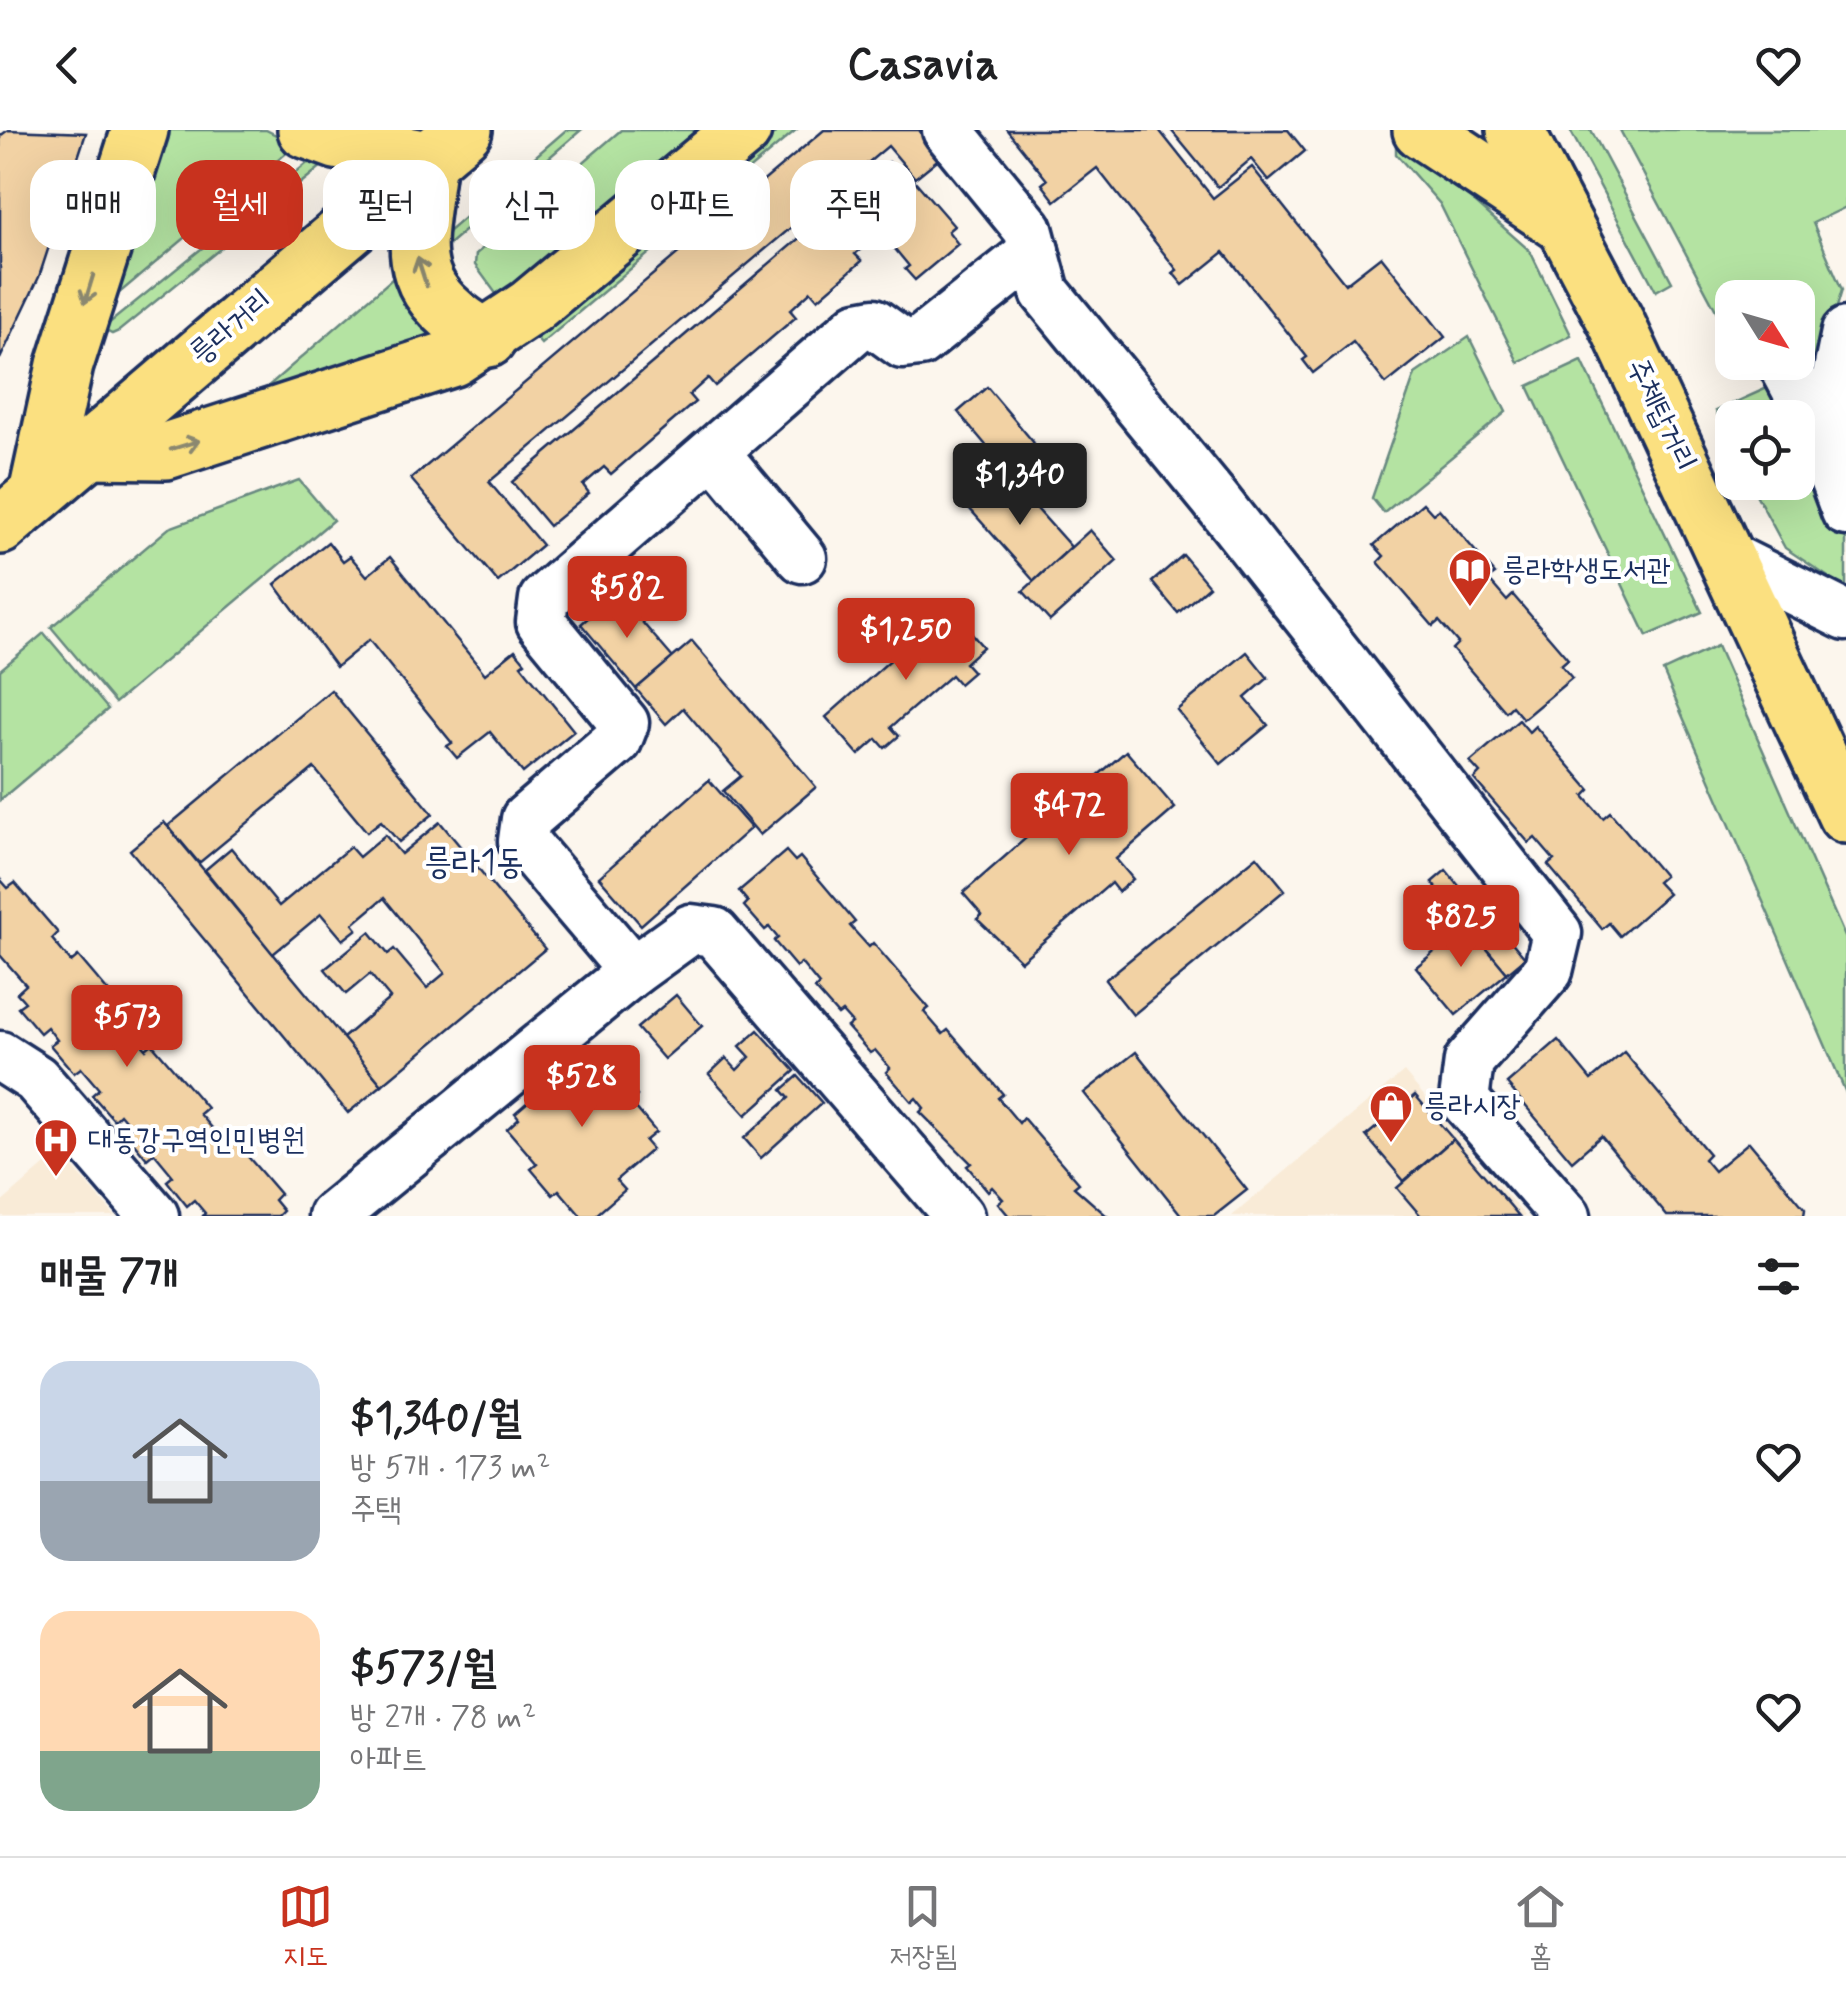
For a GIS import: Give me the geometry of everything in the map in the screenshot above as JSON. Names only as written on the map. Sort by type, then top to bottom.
[{"type":"main road","points":[[306,130],[336,141],[446,145],[416,253],[421,274],[440,307],[488,338]]},
{"type":"main road","points":[[88,450],[166,451],[453,358],[488,338],[743,130]]},
{"type":"main road","points":[[1420,130],[1567,227]]},
{"type":"main road","name":"주체탑거리","points":[[1515,130],[1730,558],[1846,815]]},
{"type":"main road","points":[[18,510],[65,365],[124,140]]},
{"type":"main road","name":"릉라거리","points":[[18,510],[446,145]]},
{"type":"street","points":[[947,130],[1028,229],[1044,292],[1214,498],[1558,933],[1548,970],[1469,1061],[1464,1100],[1566,1216]]},
{"type":"street","points":[[634,972],[522,841],[526,818],[617,742],[624,723],[541,622],[544,599],[858,326],[874,323],[903,344],[920,342],[1034,251]]},
{"type":"street","points":[[1822,449],[1846,332]]},
{"type":"street","points":[[1790,380],[1846,510]]},
{"type":"street","points":[[714,452],[802,558]]},
{"type":"street","points":[[1730,558],[1846,616]]},
{"type":"street","points":[[333,1216],[691,929],[714,932],[959,1216]]},
{"type":"street","points":[[0,1056],[36,1078],[154,1216]]},
{"type":"shaded area","name":"릉라시장","points":[[1404,1072],[1525,1216],[1232,1216]]},
{"type":"shaded area","name":"대동강구역인민병원","points":[[60,1152],[115,1216],[0,1216],[0,1204]]},
{"type":"green space","points":[[170,130],[266,130],[296,145],[278,160],[176,160],[176,246],[111,300],[128,250],[156,250],[156,170]]},
{"type":"green space","points":[[566,130],[581,130],[546,160],[531,160]]},
{"type":"green space","points":[[621,130],[709,130],[672,160],[615,160],[615,206],[595,222],[595,160],[586,160]]},
{"type":"green space","points":[[779,130],[796,130],[760,160],[743,160]]},
{"type":"green space","points":[[1570,130],[1591,130],[1672,282],[1656,291]]},
{"type":"green space","points":[[1620,130],[1846,130],[1846,207],[1813,223],[1842,290],[1815,380],[1815,280],[1715,280],[1715,308]]},
{"type":"green space","points":[[1396,144],[1476,203],[1530,251],[1571,335],[1518,362],[1440,204],[1396,154]]},
{"type":"green space","points":[[316,156],[323,165],[303,181],[303,167]]},
{"type":"green space","points":[[469,214],[469,227],[449,244],[449,231]]},
{"type":"green space","points":[[200,250],[219,250],[119,331],[112,334],[102,329]]},
{"type":"green space","points":[[481,250],[560,250],[502,297],[475,265]]},
{"type":"green space","points":[[636,250],[653,250],[541,344],[534,336]]},
{"type":"green space","points":[[400,272],[450,332],[264,392],[266,388]]},
{"type":"green space","points":[[1469,337],[1506,412],[1384,513],[1372,498],[1415,374]]},
{"type":"green space","points":[[1582,361],[1702,612],[1647,636],[1528,386]]},
{"type":"green space","points":[[1776,384],[1783,400],[1740,400]]},
{"type":"green space","points":[[1815,470],[1846,539],[1846,589],[1785,548],[1759,500],[1815,500]]},
{"type":"green space","points":[[299,480],[333,520],[115,703],[51,627],[169,528]]},
{"type":"green space","points":[[44,633],[108,709],[0,800],[0,670]]},
{"type":"green space","points":[[1717,646],[1846,939],[1846,1093],[1663,671]]},
{"type":"building","points":[[8,130],[86,133],[77,160],[30,160],[30,250],[48,250],[0,359],[0,136]]},
{"type":"building","points":[[824,130],[919,130],[941,157],[916,177],[916,160],[900,160],[888,146],[871,160],[790,160],[790,229],[770,245],[770,176]]},
{"type":"building","points":[[1007,130],[1159,130],[1213,198],[1252,167],[1345,284],[1381,256],[1445,337],[1386,384],[1353,342],[1313,373],[1303,360],[1307,357],[1224,252],[1183,285],[1173,273],[1177,270],[1097,168],[1055,201],[1042,184],[1047,180]]},
{"type":"building","points":[[1171,130],[1288,130],[1305,151],[1269,181],[1251,159],[1218,187]]},
{"type":"building","points":[[916,182],[954,226],[948,231],[958,244],[915,280],[905,269],[909,266],[896,250],[916,250]]},
{"type":"building","points":[[790,246],[790,250],[860,250],[855,254],[862,261],[818,299],[811,291],[790,310],[796,317],[715,386],[708,378],[689,395],[695,402],[611,474],[604,467],[583,485],[589,493],[549,526],[512,482]]},
{"type":"building","points":[[682,250],[764,250],[489,482],[542,545],[498,582],[411,479]]},
{"type":"building","points":[[987,387],[1034,443],[1005,468],[958,412]]},
{"type":"building","points":[[1006,474],[1071,547],[1034,581],[969,508]]},
{"type":"building","points":[[1423,503],[1433,514],[1439,509],[1495,574],[1488,579],[1507,601],[1513,595],[1568,659],[1561,665],[1572,678],[1523,719],[1512,706],[1506,712],[1452,649],[1458,643],[1439,621],[1433,626],[1378,562],[1384,556],[1374,545]]},
{"type":"building","points":[[1090,530],[1117,561],[1050,621],[1023,591]]},
{"type":"building","points":[[328,542],[343,561],[350,556],[367,576],[390,557],[485,674],[515,650],[525,662],[521,665],[574,731],[523,773],[490,732],[457,758],[447,746],[452,743],[369,640],[336,667],[275,584]]},
{"type":"building","points":[[1183,555],[1209,586],[1178,613],[1152,582]]},
{"type":"building","points":[[617,593],[673,658],[636,689],[581,624]]},
{"type":"building","points":[[949,608],[983,647],[965,663],[973,672],[959,684],[951,675],[891,727],[899,736],[885,748],[877,739],[859,755],[826,717]]},
{"type":"building","points":[[692,641],[816,787],[760,835],[723,791],[741,776],[683,708],[666,724],[636,689]]},
{"type":"building","points":[[1247,652],[1268,678],[1245,698],[1268,725],[1221,764],[1177,710]]},
{"type":"building","points":[[331,690],[433,814],[399,842],[381,821],[367,832],[314,768],[199,863],[168,826]]},
{"type":"building","points":[[1519,720],[1529,732],[1535,726],[1590,790],[1584,796],[1603,818],[1610,812],[1664,876],[1657,882],[1668,894],[1620,936],[1609,923],[1602,929],[1548,865],[1554,860],[1535,838],[1529,843],[1474,779],[1480,773],[1470,762]]},
{"type":"building","points":[[1126,751],[1175,808],[1116,859],[1133,879],[1118,892],[1111,883],[1021,961],[977,919],[982,915],[963,893]]},
{"type":"building","points":[[709,780],[751,828],[641,925],[599,877]]},
{"type":"building","points":[[164,822],[382,1085],[348,1113],[130,850]]},
{"type":"building","points":[[440,822],[545,949],[382,1085],[343,1038],[390,998],[370,974],[346,994],[325,969],[370,932],[388,954],[394,949],[427,988],[445,973],[384,898],[353,924],[357,929],[343,940],[321,914],[273,954],[205,870],[231,848],[279,906],[350,847],[359,857],[385,835],[401,854]]},
{"type":"building","points":[[786,851],[795,861],[800,857],[855,922],[850,926],[869,947],[873,943],[929,1008],[924,1012],[943,1034],[948,1030],[1003,1094],[998,1098],[1019,1123],[1023,1118],[1079,1183],[1074,1187],[1107,1216],[1009,1216],[998,1203],[1003,1199],[992,1187],[988,1191],[967,1166],[971,1163],[920,1112],[924,1108],[916,1098],[912,1102],[886,1072],[890,1068],[875,1050],[870,1053],[847,1027],[852,1023],[842,1012],[838,1015],[815,989],[819,985],[801,963],[796,967],[774,941],[778,938],[769,927],[765,930],[744,906],[748,902],[739,891]]},
{"type":"building","points":[[1257,856],[1285,890],[1133,1015],[1105,980]]},
{"type":"building","points":[[1446,870],[1481,913],[1467,925],[1432,882]]},
{"type":"building","points":[[0,879],[8,888],[15,883],[58,933],[52,939],[71,962],[78,956],[134,1022],[128,1028],[146,1049],[152,1044],[207,1108],[200,1114],[219,1136],[226,1131],[280,1194],[274,1200],[283,1211],[278,1216],[203,1216],[205,1213],[194,1200],[187,1206],[167,1181],[173,1176],[154,1153],[147,1159],[125,1132],[131,1127],[120,1114],[114,1120],[92,1095],[99,1089],[81,1068],[74,1073],[50,1045],[57,1040],[47,1027],[40,1033],[18,1007],[25,1002],[17,993],[26,985],[0,955]]},
{"type":"building","points":[[1485,910],[1525,958],[1507,973],[1467,925]]},
{"type":"building","points":[[1467,925],[1507,973],[1456,1015],[1416,967]]},
{"type":"building","points":[[676,995],[702,1026],[664,1059],[637,1028]]},
{"type":"building","points":[[758,1030],[795,1071],[746,1115],[709,1074],[726,1058],[737,1070],[750,1057],[740,1046]]},
{"type":"building","points":[[578,1040],[609,1076],[616,1071],[637,1096],[631,1102],[656,1132],[645,1141],[652,1149],[616,1180],[625,1190],[595,1216],[581,1216],[559,1190],[553,1195],[531,1169],[537,1164],[507,1129],[519,1118],[515,1113],[551,1082],[537,1065]]},
{"type":"building","points":[[1558,1040],[1591,1080],[1624,1052],[1709,1154],[1704,1159],[1714,1171],[1749,1142],[1805,1209],[1804,1216],[1667,1216],[1601,1136],[1572,1161],[1507,1084]]},
{"type":"building","points":[[1136,1052],[1247,1190],[1214,1216],[1182,1216],[1084,1093]]},
{"type":"building","points":[[798,1076],[822,1103],[761,1158],[744,1138],[789,1098],[782,1090]]},
{"type":"building","points":[[1415,1095],[1453,1139],[1404,1181],[1366,1136]]},
{"type":"building","points":[[1453,1139],[1519,1216],[1421,1216],[1397,1188]]},
{"type":"place","name":"릉라학생도서관","points":[[1470,608]]},
{"type":"place","name":"릉라시장","points":[[1391,1144]]},
{"type":"place","name":"대동강구역인민병원","points":[[56,1178]]},
{"type":"district","name":"릉라1동","points":[[474,863]]}]
